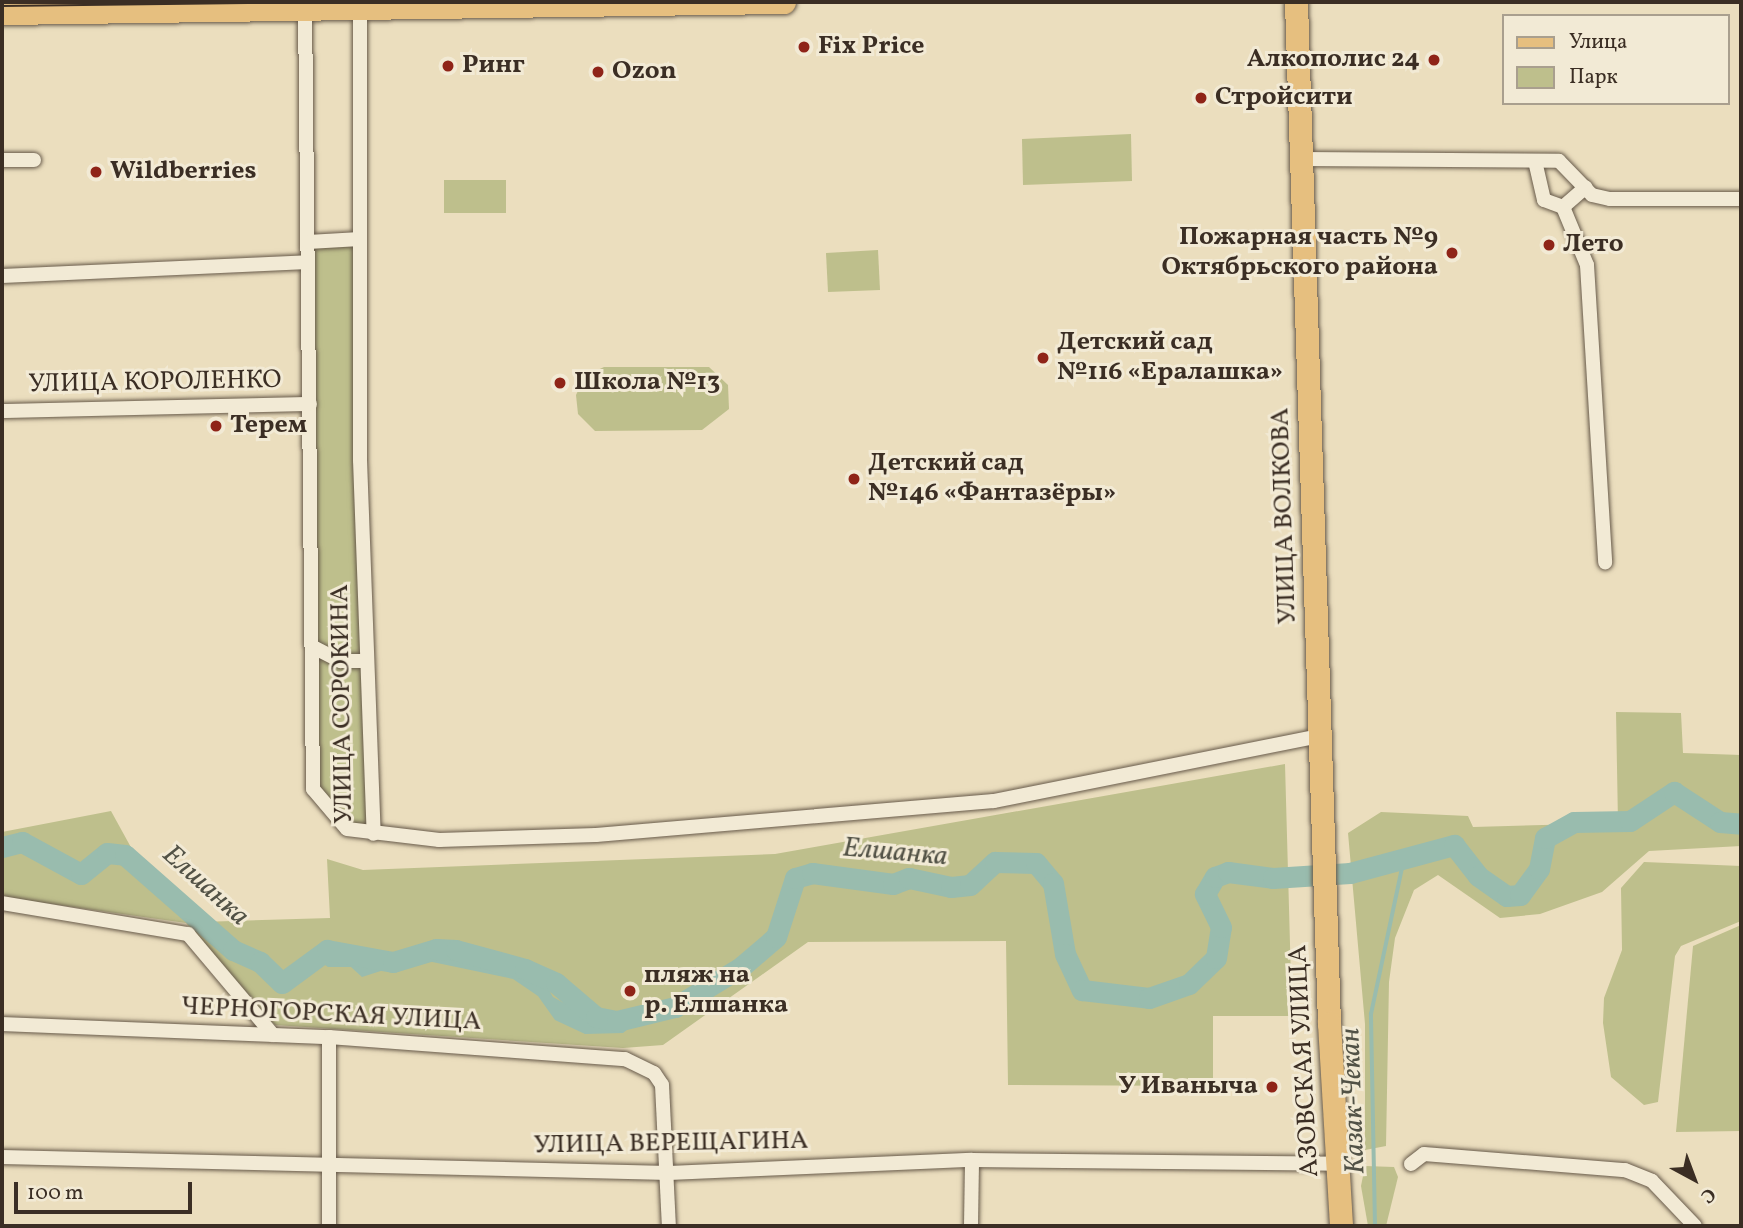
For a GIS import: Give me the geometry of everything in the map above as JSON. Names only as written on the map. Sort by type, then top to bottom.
[{"type":"main road","points":[[2,13],[32,7],[784,2]]},
{"type":"main road","name":"УЛИЦА ВОЛКОВА","points":[[1296,2],[1324,860]]},
{"type":"main road","name":"АЗОВСКАЯ УЛИЦА","points":[[1324,860],[1341,1226]]},
{"type":"street","name":"УЛИЦА СОРОКИНА","points":[[305,7],[316,648],[313,789],[341,825],[374,834],[367,661],[360,239],[360,6]]},
{"type":"street","points":[[1301,159],[1559,161],[1586,187],[1610,200],[1741,199]]},
{"type":"street","points":[[2,160],[34,160]]},
{"type":"street","points":[[1535,161],[1538,190],[1563,207],[1587,265],[1605,562]]},
{"type":"street","points":[[1563,207],[1586,187]]},
{"type":"street","points":[[308,242],[360,239]]},
{"type":"street","points":[[2,276],[308,262]]},
{"type":"street","name":"УЛИЦА КОРОЛЕНКО","points":[[2,411],[310,404]]},
{"type":"street","points":[[316,648],[341,661],[367,661]]},
{"type":"street","points":[[374,834],[439,840],[635,834],[986,802],[1320,736]]},
{"type":"street","points":[[2,903],[188,934],[273,1035]]},
{"type":"street","name":"ЧЕРНОГОРСКАЯ УЛИЦА","points":[[2,1024],[329,1037],[625,1059],[654,1073],[666,1104],[669,1173]]},
{"type":"street","points":[[329,1037],[329,1226]]},
{"type":"street","points":[[1410,1164],[1424,1154],[1625,1170],[1652,1181],[1695,1226]]},
{"type":"street","name":"УЛИЦА ВЕРЕЩАГИНА","points":[[2,1157],[330,1168],[669,1173],[972,1160],[1340,1164]]},
{"type":"street","points":[[971,1226],[972,1160]]},
{"type":"street","points":[[669,1173],[669,1226]]},
{"type":"green space","points":[[1131,134],[1132,181],[1023,185],[1022,139]]},
{"type":"green space","points":[[444,180],[506,180],[506,213],[444,213]]},
{"type":"green space","points":[[360,239],[374,834],[347,829],[313,789],[308,242]]},
{"type":"green space","points":[[878,250],[880,290],[828,292],[826,253]]},
{"type":"green space","points":[[604,367],[709,367],[728,385],[729,409],[702,430],[595,431],[578,414],[576,395],[585,376]]},
{"type":"green space","points":[[1616,712],[1681,713],[1683,753],[1741,755],[1741,846],[1649,851],[1602,892],[1540,914],[1500,918],[1438,875],[1414,890],[1395,938],[1389,982],[1386,1146],[1365,1150],[1365,1024],[1348,833],[1381,812],[1468,816],[1473,827],[1618,823]]},
{"type":"green space","points":[[1285,764],[1292,1016],[1213,1016],[1213,1086],[1008,1085],[1006,941],[808,942],[663,1045],[623,1048],[275,1025],[186,923],[2,897],[2,832],[111,811],[133,851],[200,922],[330,918],[327,859],[363,870],[775,854]]},
{"type":"green space","points":[[1644,862],[1741,866],[1741,921],[1681,946],[1675,956],[1658,1102],[1644,1105],[1611,1077],[1603,1023],[1604,998],[1622,950],[1621,888]]},
{"type":"green space","points":[[1741,925],[1741,1131],[1676,1132],[1693,946]]},
{"type":"green space","points":[[1365,1166],[1394,1167],[1398,1177],[1386,1226],[1368,1226],[1361,1186]]},
{"type":"shaded area","points":[[327,950],[365,960],[416,950],[504,957],[511,970],[542,978],[553,997],[596,1021],[615,1012],[635,1015],[637,1022],[623,1033],[585,1034],[555,1020],[538,996],[513,979],[418,959],[362,977],[351,967],[328,967],[315,958]]},
{"type":"waterway","name":"Елшанка","points":[[2,847],[22,842],[81,874],[107,853],[125,855],[233,950],[260,962],[282,983],[327,950],[393,962],[436,949],[456,950],[525,969],[556,983],[596,1017],[617,1021],[675,1007],[741,967],[776,937],[795,878],[812,873],[893,884],[909,878],[951,887],[970,885],[995,862],[1036,863],[1053,883],[1065,954],[1082,990],[1149,998],[1189,984],[1216,958],[1221,927],[1205,894],[1215,877],[1228,872],[1273,878],[1350,873],[1454,845],[1478,876],[1507,896],[1520,895],[1539,869],[1545,838],[1574,822],[1630,821],[1674,792],[1720,822],[1741,824]]},
{"type":"waterway","name":"Казак-Чекан","points":[[1375,1226],[1371,1014],[1405,854]]},
{"type":"tram line","points":[[2,6],[350,2]]},
{"type":"place","name":"Fix Price","points":[[804,47]]},
{"type":"place","name":"Алкополис 24","points":[[1434,60]]},
{"type":"place","name":"Ринг","points":[[448,66]]},
{"type":"place","name":"Ozon","points":[[598,72]]},
{"type":"place","name":"Стройсити","points":[[1201,98]]},
{"type":"place","name":"Wildberries","points":[[96,172]]},
{"type":"place","name":"Лето","points":[[1549,245]]},
{"type":"place","name":"Пожарная часть №9 Октябрьского района","points":[[1452,253]]},
{"type":"place","name":"Детский сад №116 «Ералашка»","points":[[1043,358]]},
{"type":"place","name":"Школа №13","points":[[560,383]]},
{"type":"place","name":"Терем","points":[[216,426]]},
{"type":"place","name":"Детский сад №146 «Фантазёры»","points":[[854,479]]},
{"type":"place","name":"пляж на р. Елшанка","points":[[630,991]]},
{"type":"place","name":"У Иваныча","points":[[1272,1087]]}]
